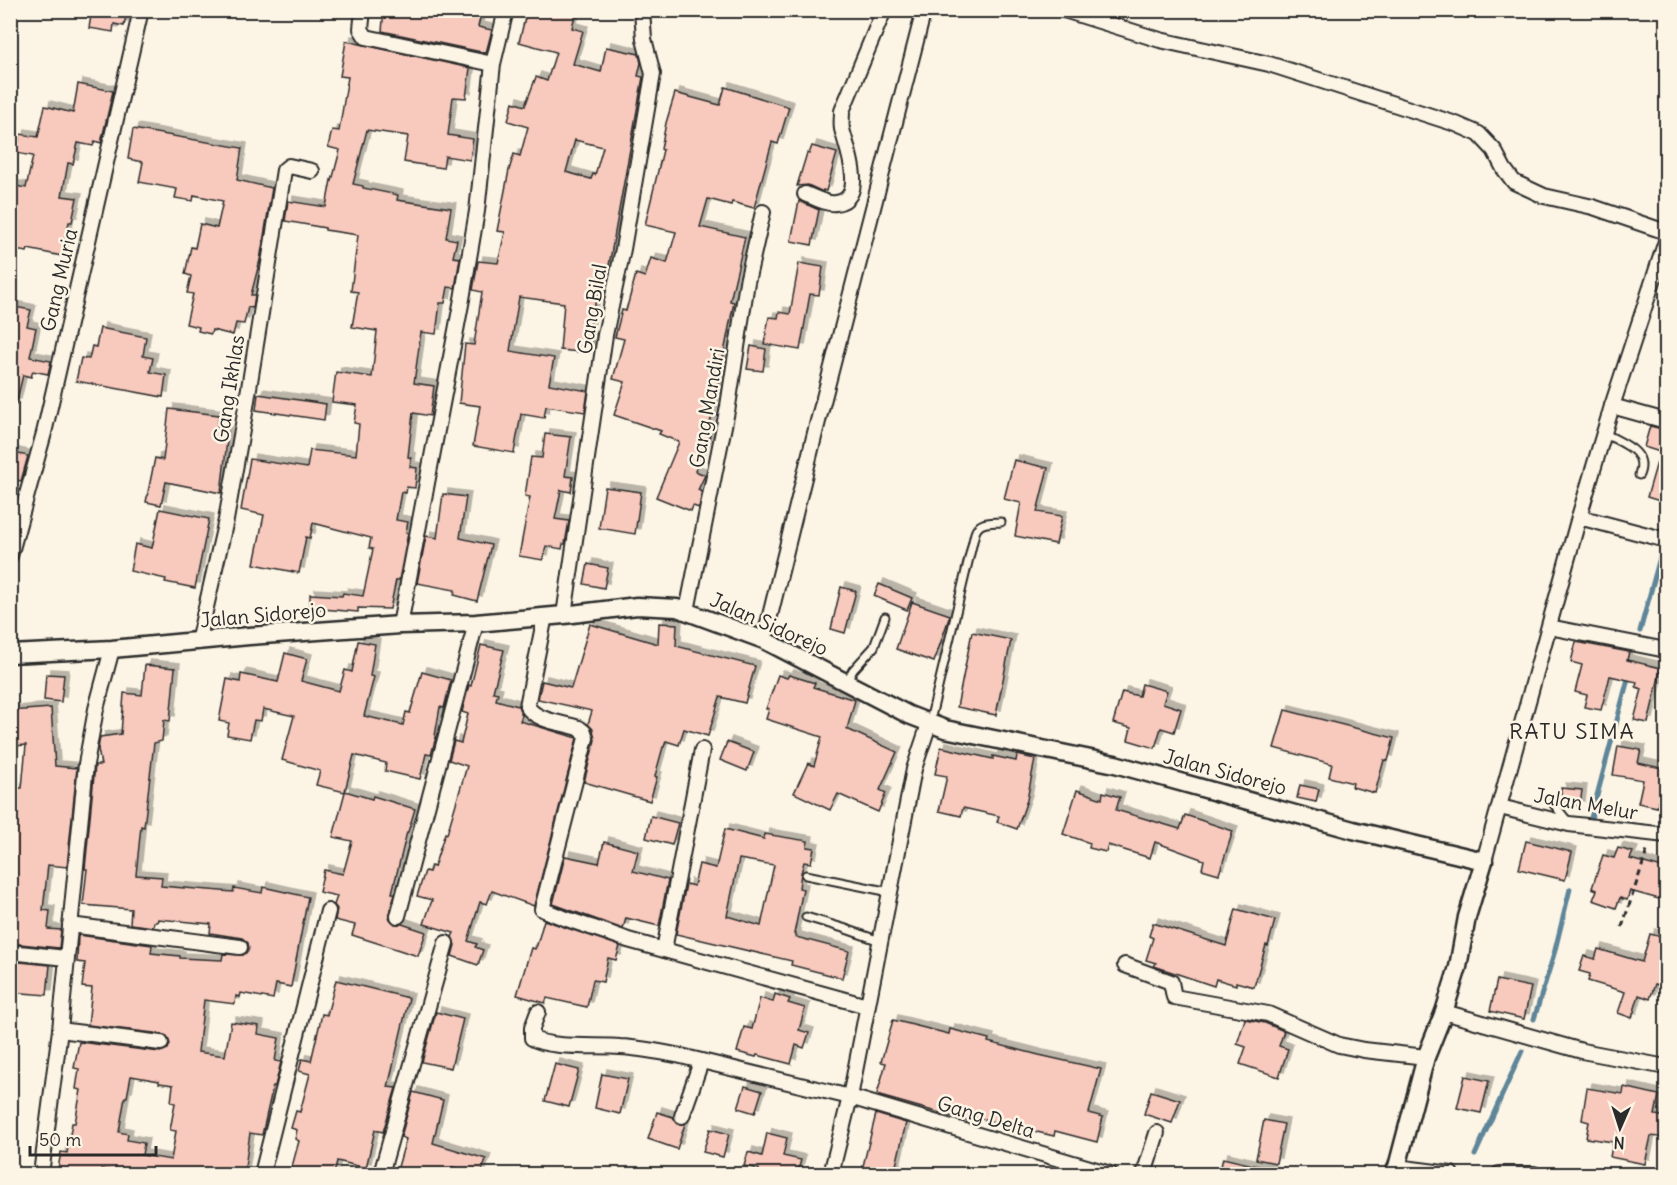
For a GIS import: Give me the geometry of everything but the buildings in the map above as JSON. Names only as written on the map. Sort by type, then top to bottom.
[{"type":"street","name":"Gang Muria","points":[[10,556],[44,433],[141,10]]},
{"type":"street","points":[[363,10],[361,29],[366,37],[493,64]]},
{"type":"street","points":[[400,625],[475,222],[493,64],[506,10]]},
{"type":"street","name":"Gang Bilal","points":[[564,615],[605,335],[623,249],[653,74],[644,39],[642,10]]},
{"type":"street","points":[[805,195],[834,204],[849,196],[853,179],[852,163],[842,127],[842,111],[884,10]]},
{"type":"street","points":[[764,640],[924,10]]},
{"type":"street","points":[[1064,10],[1160,40],[1269,64],[1456,124],[1479,134],[1494,150],[1514,182],[1544,196],[1593,207],[1666,232]]},
{"type":"street","name":"Gang Ikhlas","points":[[198,642],[226,520],[284,170],[289,166],[312,171]]},
{"type":"street","name":"Gang Mandiri","points":[[687,611],[728,406],[747,282],[763,212]]},
{"type":"street","points":[[1451,1174],[1396,1172],[1426,1057],[1444,1012],[1458,967],[1467,917],[1500,807],[1579,517],[1612,406],[1666,241]]},
{"type":"street","points":[[1612,406],[1666,421]]},
{"type":"street","points":[[1579,517],[1666,540]]},
{"type":"street","name":"Jalan Sidorejo","points":[[10,654],[112,650],[249,636],[400,625],[476,623],[654,605],[687,611],[764,640],[929,724],[1115,764],[1353,830],[1484,861]]},
{"type":"street","points":[[545,616],[526,699],[528,709],[538,716],[579,728],[584,732],[586,738],[542,909],[560,918],[601,929],[628,940],[867,1006]]},
{"type":"street","points":[[398,916],[476,623]]},
{"type":"street","points":[[1549,627],[1666,650]]},
{"type":"street","points":[[41,1174],[60,1030],[86,764],[96,709],[112,650]]},
{"type":"street","points":[[831,1174],[850,1096],[914,769],[929,724]]},
{"type":"street","points":[[664,950],[702,750]]},
{"type":"street","name":"Jalan Melur","points":[[1500,807],[1569,824],[1660,835]]},
{"type":"street","points":[[262,1174],[328,911]]},
{"type":"street","points":[[70,925],[240,947]]},
{"type":"street","points":[[381,1174],[446,943]]},
{"type":"street","points":[[10,952],[66,958]]},
{"type":"street","points":[[1125,965],[1172,982],[1174,997],[1268,1014],[1339,1045],[1426,1057]]},
{"type":"street","name":"Gang Delta","points":[[538,1012],[532,1038],[537,1041],[656,1051],[850,1096],[1069,1169],[1110,1174]]},
{"type":"street","points":[[1444,1012],[1582,1051],[1666,1067]]},
{"type":"street","points":[[60,1030],[161,1043]]},
{"type":"street","points":[[682,1116],[701,1062]]},
{"type":"street","points":[[1144,1174],[1157,1133]]},
{"type":"street","points":[[1498,1174],[1534,1174]]},
{"type":"lane","points":[[1604,433],[1627,444],[1637,453],[1641,465],[1639,475]]},
{"type":"lane","points":[[929,724],[977,527],[981,524],[1001,522]]},
{"type":"lane","points":[[846,683],[853,670],[874,647],[885,617]]},
{"type":"lane","points":[[1553,803],[1569,824]]},
{"type":"lane","points":[[806,875],[890,892]]},
{"type":"lane","points":[[806,917],[880,941]]},
{"type":"path","points":[[1622,927],[1660,835]]},
{"type":"waterway","points":[[1640,631],[1662,550]]},
{"type":"waterway","points":[[1591,818],[1629,675]]},
{"type":"waterway","points":[[1534,1019],[1554,954],[1570,889]]},
{"type":"waterway","points":[[1475,1155],[1522,1051]]},
{"type":"district","name":"RATU SIMA","points":[[1572,731]]}]
